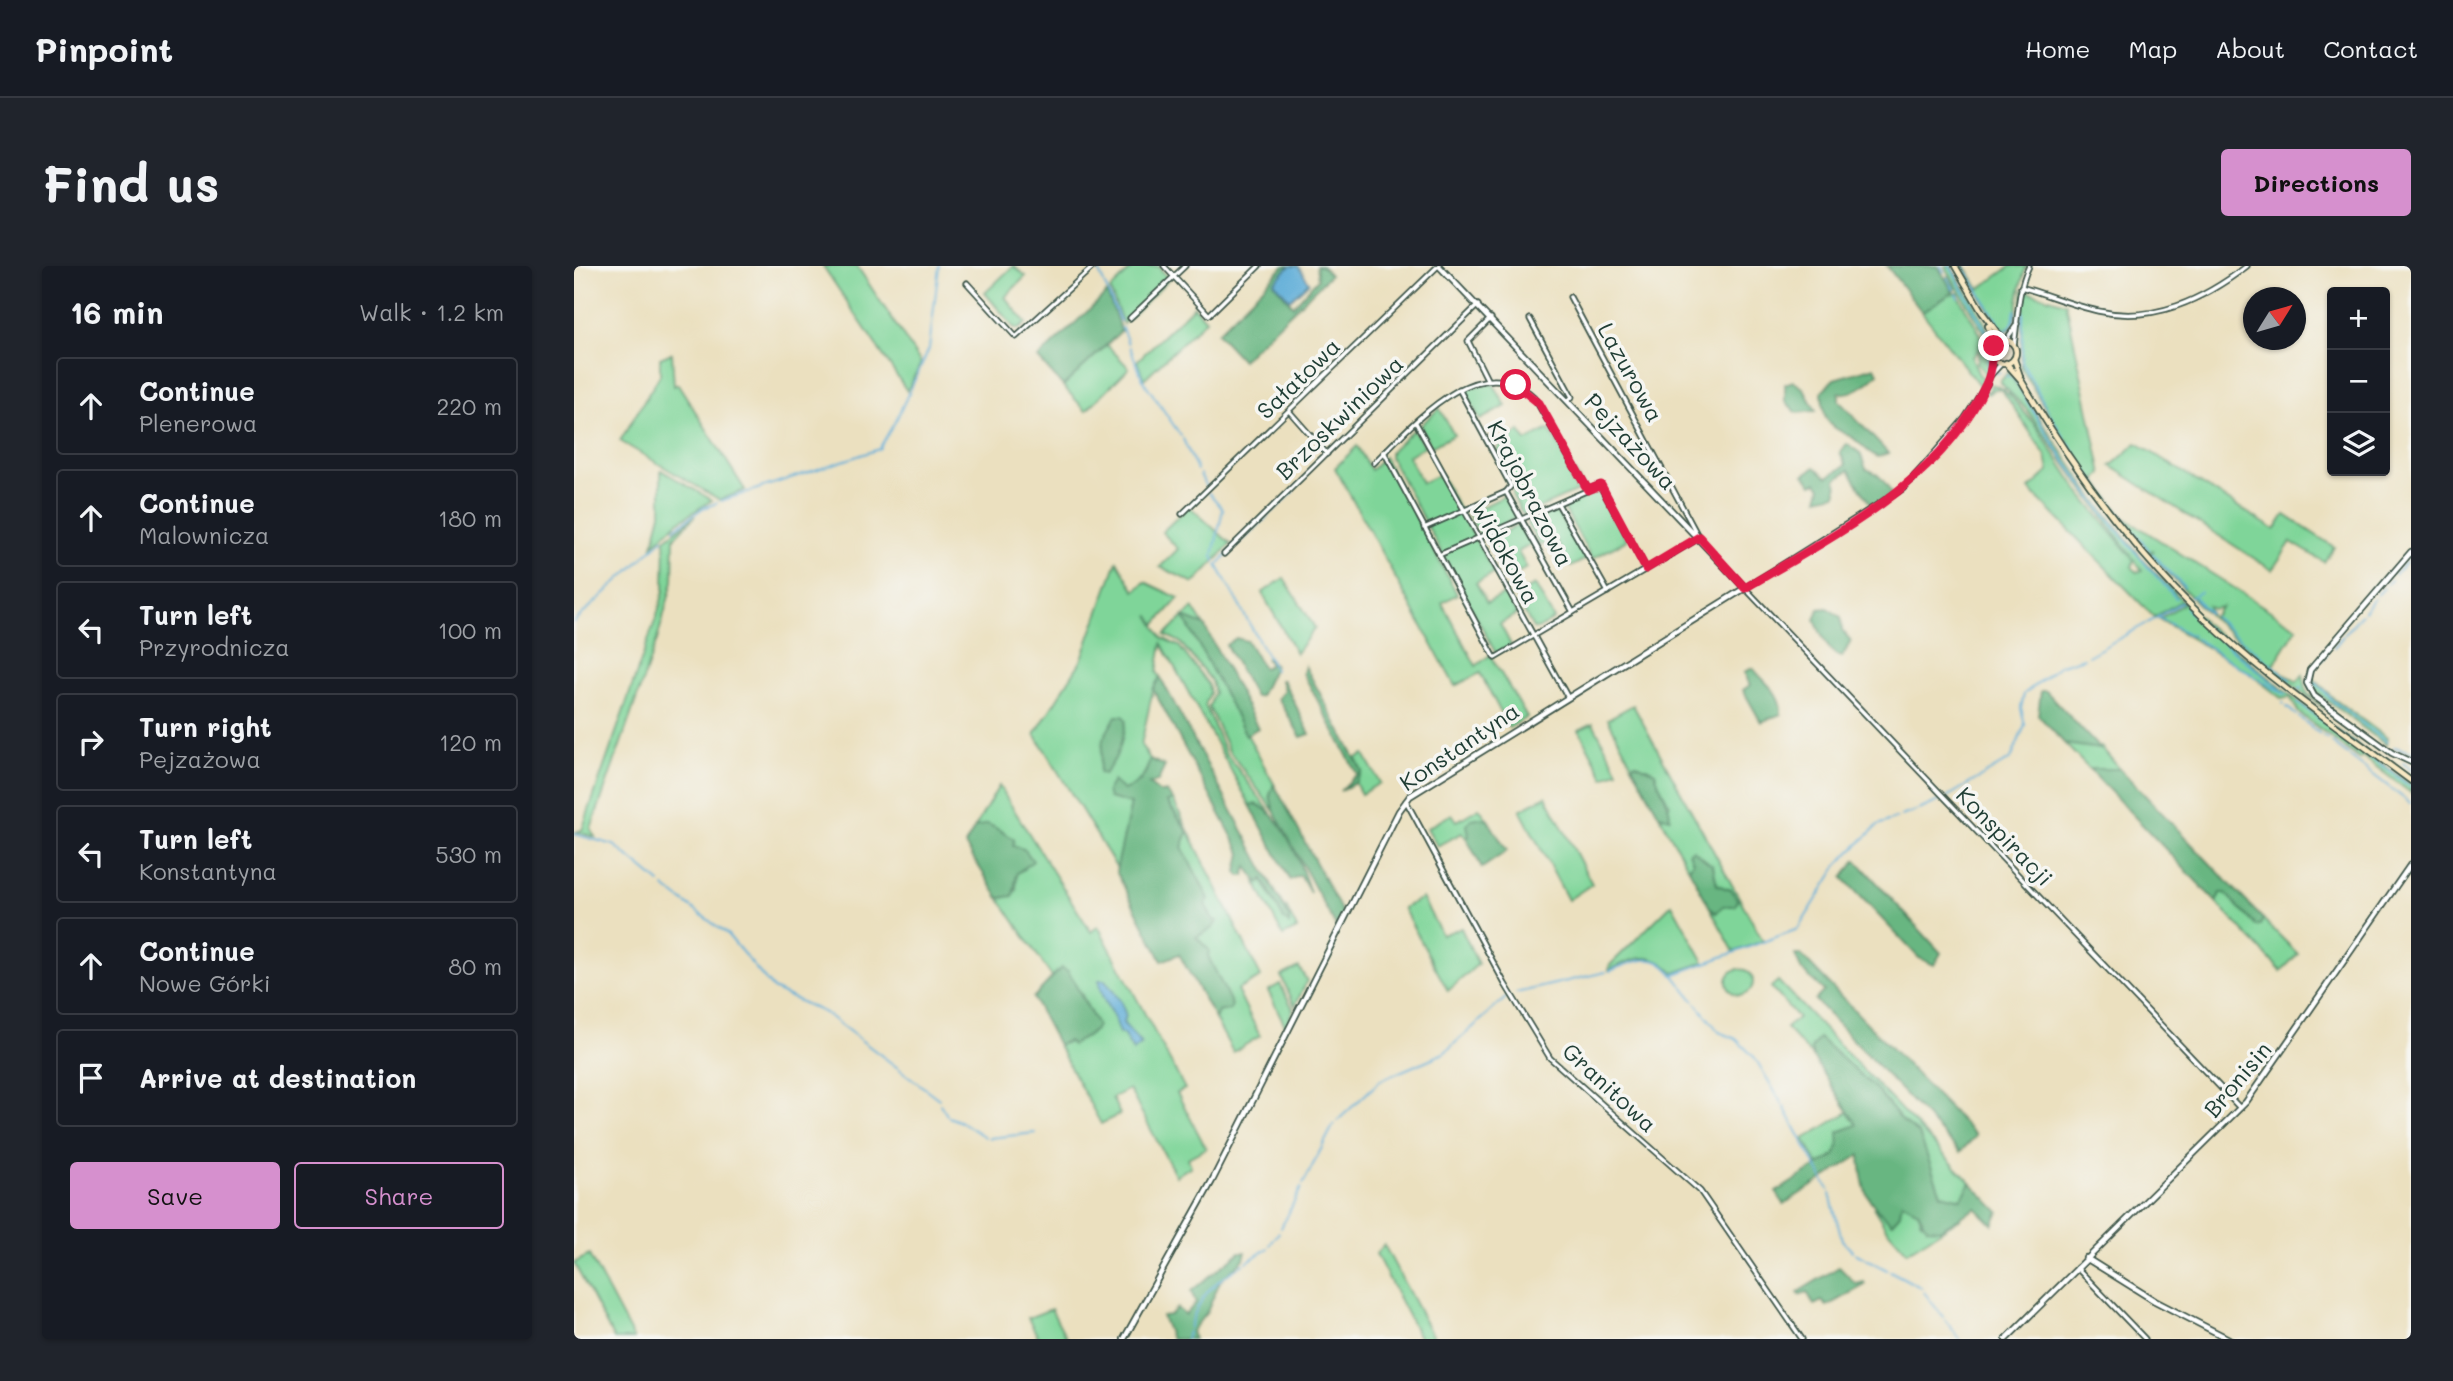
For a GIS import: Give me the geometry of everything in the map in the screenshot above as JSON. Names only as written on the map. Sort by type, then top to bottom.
[{"type":"main road","points":[[1955,266],[1982,312],[1996,344],[1994,358],[2004,363],[2021,380],[2089,488],[2176,591],[2260,668],[2411,781]]},
{"type":"main road","points":[[1982,312],[2004,340],[2014,345],[2014,359],[2021,380]]},
{"type":"main road","points":[[1996,344],[2004,340]]},
{"type":"main road","points":[[2004,363],[2014,359]]},
{"type":"street","points":[[967,283],[1016,337],[1094,266]]},
{"type":"street","points":[[1164,266],[1209,315],[1259,266]]},
{"type":"street","points":[[1130,318],[1185,266]]},
{"type":"street","name":"Pejzażowa","points":[[1439,266],[1745,588]]},
{"type":"street","name":"Sałatowa","points":[[1182,514],[1439,266]]},
{"type":"street","points":[[2014,345],[2021,287],[2029,266]]},
{"type":"street","points":[[2021,287],[2098,311],[2143,313],[2182,306],[2201,298],[2247,266]]},
{"type":"street","name":"Lazurowa","points":[[1570,297],[1699,537]]},
{"type":"street","name":"Brzoskwiniowa","points":[[1224,554],[1478,305]]},
{"type":"street","points":[[1487,379],[1468,341],[1491,318]]},
{"type":"street","points":[[1530,319],[1572,397],[1569,400]]},
{"type":"street","points":[[2004,340],[2018,322]]},
{"type":"street","points":[[1990,376],[1994,358]]},
{"type":"street","points":[[1990,376],[2004,363]]},
{"type":"street","name":"Konstantyna","points":[[1124,1339],[1212,1181],[1406,801],[1415,792],[1567,696],[1894,497],[1951,438],[1990,376]]},
{"type":"street","points":[[1374,463],[1416,423],[1459,389],[1487,379],[1505,381],[1534,397],[1588,490]]},
{"type":"street","name":"Krajobrazowa","points":[[1459,389],[1511,486],[1506,492],[1573,612]]},
{"type":"street","points":[[1289,411],[1327,454]]},
{"type":"street","name":"Widokowa","points":[[1416,423],[1567,696]]},
{"type":"street","points":[[1384,453],[1495,658],[1699,537]]},
{"type":"street","points":[[1439,555],[1601,485],[1646,569]]},
{"type":"street","points":[[1424,528],[1506,492]]},
{"type":"street","points":[[1558,504],[1608,592]]},
{"type":"street","points":[[2411,552],[2310,670],[2307,681],[2314,696],[2392,753],[2411,762]]},
{"type":"street","name":"Konspiracji","points":[[1745,588],[2240,1108]]},
{"type":"street","name":"Granitowa","points":[[1406,801],[1505,984],[1550,1058],[1700,1191],[1802,1339]]},
{"type":"street","name":"Bronisin","points":[[2006,1339],[2240,1108],[2319,999],[2411,864]]},
{"type":"street","points":[[2086,1258],[2155,1301],[2229,1339]]},
{"type":"street","points":[[2077,1268],[2146,1339]]},
{"type":"green space","points":[[823,266],[857,266],[921,363],[907,391]]},
{"type":"green space","points":[[1013,266],[1026,276],[1005,297],[1026,323],[1019,329],[1015,329],[985,293]]},
{"type":"green space","points":[[1134,266],[1158,266],[1169,279],[1123,324],[1110,290]]},
{"type":"green space","points":[[1284,266],[1290,266],[1274,283],[1293,306],[1318,279],[1316,266],[1322,266],[1330,275],[1242,360],[1217,333]]},
{"type":"green space","points":[[1887,266],[1938,266],[1953,292],[1922,312]]},
{"type":"green space","points":[[1945,266],[1951,266],[1989,334],[1992,362],[1986,375],[1977,363],[1984,333]]},
{"type":"green space","points":[[1962,266],[1965,266],[1979,289],[2011,266],[2027,266],[2010,330],[2001,331]]},
{"type":"green space","points":[[1949,277],[1956,289],[1953,294],[1958,293],[1980,335],[1981,342],[1972,357],[1978,373],[1985,381],[1981,384],[1982,389],[1922,312],[1952,292],[1945,278]]},
{"type":"green space","points":[[2023,290],[2066,303],[2102,474],[2096,480],[2123,517],[2297,628],[2273,666],[2297,682],[2303,675],[2307,692],[2325,709],[2276,673],[2212,618],[2221,607],[2213,609],[2208,606],[2210,616],[2156,561],[2150,554],[2154,550],[2149,552],[2100,493],[2066,444],[2068,441],[2064,440],[2021,367]]},
{"type":"green space","points":[[1107,293],[1121,331],[1063,386],[1038,358]]},
{"type":"green space","points":[[1194,306],[1206,320],[1144,379],[1137,361]]},
{"type":"green space","points":[[1107,345],[1129,368],[1086,411],[1063,386]]},
{"type":"green space","points":[[672,353],[674,386],[678,384],[745,490],[720,500],[620,441],[660,375],[660,358]]},
{"type":"green space","points":[[1875,367],[1878,373],[1874,377],[1855,390],[1839,393],[1839,401],[1888,453],[1878,457],[1829,423],[1824,413],[1822,391],[1834,379]]},
{"type":"green space","points":[[2008,372],[2095,500],[2145,562],[2203,621],[2202,625],[2206,624],[2285,691],[2411,785],[2411,793],[2299,713],[2290,697],[2282,699],[2248,672],[2159,619],[2183,604],[2181,601],[2154,617],[2029,489],[2049,471],[2046,456],[2002,390],[1995,389],[1988,394],[1986,392],[1990,390],[1991,384],[2005,390],[2036,426],[2082,496],[2134,560],[2132,567],[2137,572],[2142,571],[2026,409],[2000,382]]},
{"type":"green space","points":[[1793,381],[1803,388],[1816,411],[1797,413],[1785,401],[1785,384]]},
{"type":"green space","points":[[1493,383],[1506,406],[1480,420],[1466,393],[1467,388]]},
{"type":"green space","points":[[1439,408],[1454,435],[1431,447],[1420,426]]},
{"type":"green space","points":[[1549,429],[1584,488],[1523,515],[1512,495],[1515,485],[1497,449],[1520,431],[1526,441]]},
{"type":"green space","points":[[1413,430],[1425,446],[1408,456],[1422,483],[1440,474],[1494,573],[1476,583],[1487,603],[1505,594],[1517,614],[1500,624],[1511,645],[1498,653],[1495,652],[1390,457],[1390,452]]},
{"type":"green space","points":[[2137,443],[2275,530],[2285,515],[2334,547],[2324,562],[2291,542],[2272,570],[2111,466]]},
{"type":"green space","points":[[1847,444],[1860,453],[1866,469],[1882,479],[1892,495],[1872,507],[1849,470],[1836,479],[1837,494],[1818,498],[1821,488],[1817,482],[1812,484],[1804,475],[1815,467],[1827,477],[1846,465],[1840,452]]},
{"type":"green space","points":[[1357,446],[1371,470],[1384,457],[1457,594],[1442,603],[1476,666],[1490,655],[1527,717],[1509,728],[1480,673],[1455,686],[1335,468]]},
{"type":"green space","points":[[661,470],[712,500],[678,522],[653,545],[661,514]]},
{"type":"green space","points":[[1596,490],[1601,492],[1627,540],[1592,559],[1564,508],[1566,504]]},
{"type":"green space","points":[[1506,495],[1518,517],[1480,535],[1468,514]]},
{"type":"green space","points":[[1189,506],[1231,544],[1194,583],[1160,567],[1178,549],[1162,532]]},
{"type":"green space","points":[[1555,509],[1586,559],[1571,567],[1555,538],[1540,546],[1527,524],[1530,519]]},
{"type":"green space","points":[[695,516],[674,538],[673,581],[657,640],[591,829],[595,837],[576,832],[582,830],[657,615],[664,591],[665,539]]},
{"type":"green space","points":[[1518,525],[1522,526],[1532,544],[1518,552],[1527,568],[1506,578],[1486,541]]},
{"type":"green space","points":[[1117,561],[1135,591],[1145,582],[1179,598],[1156,624],[1149,615],[1162,638],[1179,646],[1208,684],[1210,693],[1205,705],[1225,752],[1271,813],[1257,804],[1250,805],[1162,644],[1157,672],[1160,677],[1153,689],[1141,745],[1150,759],[1144,774],[1135,784],[1109,798],[1131,804],[1117,868],[1035,734],[1081,661]]},
{"type":"green space","points":[[1284,578],[1315,628],[1296,653],[1262,593]]},
{"type":"green space","points":[[1535,585],[1554,619],[1538,629],[1533,628],[1515,595]]},
{"type":"green space","points":[[1193,608],[1204,625],[1184,618],[1274,784],[1270,795],[1274,811],[1229,751],[1209,707],[1214,693],[1211,680],[1180,642],[1165,635]]},
{"type":"green space","points":[[1827,608],[1841,617],[1842,630],[1851,641],[1842,657],[1828,647],[1815,620],[1819,609]]},
{"type":"green space","points":[[1184,617],[1204,625],[1258,728],[1246,735]]},
{"type":"green space","points":[[1236,638],[1247,641],[1263,668],[1270,665],[1266,658],[1275,665],[1260,696],[1255,697],[1226,645]]},
{"type":"green space","points":[[1305,666],[1362,771],[1355,783],[1340,791],[1357,774],[1303,673]]},
{"type":"green space","points":[[1753,668],[1772,688],[1781,706],[1781,714],[1761,722],[1743,690],[1750,685],[1744,672]]},
{"type":"green space","points":[[1160,677],[1289,917],[1289,924],[1283,918],[1263,879],[1259,883],[1247,867],[1244,876],[1237,872],[1241,853],[1153,689]]},
{"type":"green space","points":[[2312,677],[2334,699],[2387,738],[2386,745],[2316,692],[2311,684]]},
{"type":"green space","points":[[1281,680],[1310,734],[1301,737],[1278,698],[1284,691]]},
{"type":"green space","points":[[2041,691],[2046,691],[2100,749],[2065,744],[2038,715]]},
{"type":"green space","points":[[1633,705],[1763,941],[1734,952],[1709,906],[1716,913],[1731,890],[1717,885],[1713,866],[1693,862],[1689,869],[1659,815],[1662,817],[1670,804],[1658,786],[1655,772],[1632,765],[1608,719]]},
{"type":"green space","points":[[1116,716],[1123,716],[1126,720],[1121,742],[1109,768],[1104,774],[1099,773],[1103,739]]},
{"type":"green space","points":[[1593,723],[1618,771],[1604,778],[1579,730]]},
{"type":"green space","points":[[2065,744],[2101,747],[2120,769],[2089,769]]},
{"type":"green space","points":[[1364,754],[1380,783],[1361,794],[1355,783],[1362,771],[1356,758]]},
{"type":"green space","points":[[1150,759],[1165,766],[1158,781],[1149,784],[1159,792],[1167,792],[1173,800],[1167,802],[1188,832],[1182,847],[1209,899],[1205,904],[1212,919],[1217,921],[1213,928],[1196,937],[1209,950],[1208,956],[1232,1005],[1230,1010],[1218,1012],[1215,1019],[1179,954],[1162,961],[1116,871],[1131,804],[1109,798],[1107,791],[1113,781],[1123,790],[1138,782]]},
{"type":"green space","points":[[1635,763],[1655,772],[1670,818],[1659,815],[1632,765]]},
{"type":"green space","points":[[2089,769],[2120,769],[2263,919],[2260,925],[2256,926],[2225,893],[2220,893],[2216,902]]},
{"type":"green space","points":[[1274,784],[1343,914],[1336,927],[1274,811],[1270,795]]},
{"type":"green space","points":[[999,786],[1091,932],[1098,926],[1185,1089],[1177,1093],[1206,1148],[1188,1158],[1191,1166],[1176,1176],[1129,1089],[1112,1098],[1120,1114],[1101,1124],[1058,1045],[1090,1035],[1096,1025],[1082,995],[1061,968],[1052,977],[999,898],[1016,891],[1017,873],[1024,869],[1005,833],[988,824],[975,827]]},
{"type":"green space","points":[[1546,796],[1592,884],[1568,900],[1520,810]]},
{"type":"green space","points":[[1173,800],[1261,977],[1237,990],[1260,1036],[1233,1052],[1215,1019],[1218,996],[1207,956],[1209,950],[1196,937],[1207,931],[1212,919],[1205,904],[1209,899],[1182,847],[1188,832],[1167,801]]},
{"type":"green space","points":[[1256,804],[1266,810],[1283,830],[1297,856],[1310,893],[1300,875],[1290,880],[1250,805]]},
{"type":"green space","points":[[1479,808],[1488,820],[1477,818],[1467,839],[1462,833],[1437,846],[1427,828],[1452,814],[1457,821]]},
{"type":"green space","points":[[1471,819],[1488,820],[1507,851],[1482,868],[1467,839],[1467,825]]},
{"type":"green space","points":[[988,824],[1014,839],[1013,846],[1024,849],[1033,861],[1017,873],[1013,896],[999,898],[965,845],[975,827]]},
{"type":"green space","points":[[1693,850],[1713,866],[1717,885],[1731,890],[1738,900],[1735,906],[1723,906],[1716,913],[1709,906],[1689,869],[1693,862],[1689,852]]},
{"type":"green space","points":[[1856,860],[1941,953],[1934,965],[1919,958],[1843,878]]},
{"type":"green space","points":[[1262,879],[1283,918],[1289,917],[1286,907],[1297,929],[1283,936],[1255,881],[1259,883]]},
{"type":"green space","points":[[2220,893],[2225,893],[2256,925],[2260,925],[2263,919],[2298,954],[2281,971],[2216,902]]},
{"type":"green space","points":[[1422,898],[1442,935],[1461,928],[1478,964],[1448,991],[1403,908]]},
{"type":"green space","points":[[1672,904],[1704,962],[1674,973],[1659,961],[1643,958],[1609,970],[1609,966]]},
{"type":"green space","points":[[1795,955],[1801,955],[1976,1136],[1960,1152],[1815,1000],[1824,991],[1801,969]]},
{"type":"green space","points":[[1299,967],[1307,981],[1295,1006],[1281,976]]},
{"type":"green space","points":[[1061,968],[1068,971],[1097,1025],[1095,1030],[1072,1045],[1068,1041],[1058,1045],[1033,998]]},
{"type":"green space","points":[[1740,969],[1749,973],[1753,982],[1749,991],[1740,995],[1731,991],[1727,982],[1731,973]]},
{"type":"green space","points":[[1778,981],[1971,1183],[1961,1199],[1941,1194],[1919,1134],[1902,1121],[1875,1088],[1819,1038],[1811,1049],[1813,1057],[1786,1028],[1798,1018],[1771,987]]},
{"type":"green space","points":[[1280,984],[1293,1009],[1286,1027],[1268,991]]},
{"type":"green space","points":[[1819,1038],[1875,1088],[1902,1121],[1919,1134],[1941,1194],[1961,1199],[1971,1183],[1999,1212],[1993,1225],[1976,1208],[1940,1229],[1927,1228],[1918,1211],[1902,1202],[1900,1214],[1892,1223],[1876,1208],[1867,1194],[1860,1155],[1784,1204],[1776,1192],[1835,1155],[1839,1146],[1838,1132],[1857,1125],[1813,1057],[1811,1049]]},
{"type":"green space","points":[[1848,1112],[1858,1125],[1835,1155],[1818,1165],[1804,1139]]},
{"type":"green space","points":[[1901,1202],[1919,1211],[1921,1222],[1940,1229],[1961,1218],[1907,1252],[1886,1228],[1873,1207],[1892,1223]]},
{"type":"green space","points":[[1384,1245],[1434,1339],[1420,1339],[1376,1254]]},
{"type":"green space","points":[[1240,1252],[1246,1252],[1244,1259],[1220,1281],[1207,1312],[1191,1332],[1194,1339],[1171,1339],[1162,1316],[1170,1315],[1177,1308],[1185,1315],[1196,1303],[1191,1291]]},
{"type":"green space","points":[[589,1255],[634,1339],[614,1339],[574,1263]]},
{"type":"green space","points":[[1839,1267],[1856,1284],[1864,1282],[1865,1285],[1827,1306],[1822,1301],[1814,1305],[1807,1292],[1799,1295],[1798,1292]]},
{"type":"green space","points":[[1051,1309],[1067,1339],[1039,1339],[1028,1318]]},
{"type":"water","points":[[1290,266],[1298,266],[1309,282],[1290,300],[1274,282]]},
{"type":"water","points":[[1099,980],[1105,980],[1121,1002],[1126,1016],[1123,1023],[1142,1044],[1133,1051],[1123,1034],[1119,1033],[1102,995]]},
{"type":"waterway","points":[[721,501],[879,449],[896,420],[929,349],[939,266]]},
{"type":"waterway","points":[[1941,266],[1944,272]]},
{"type":"waterway","points":[[1950,266],[1991,340],[1988,369]]},
{"type":"waterway","points":[[1963,266],[2002,329],[2007,330],[2013,323],[2015,310]]},
{"type":"waterway","points":[[1098,269],[1120,321]]},
{"type":"waterway","points":[[1948,278],[1954,290]]},
{"type":"waterway","points":[[2023,311],[2022,362],[2048,411]]},
{"type":"waterway","points":[[1122,328],[1128,343]]},
{"type":"waterway","points":[[1130,347],[1143,380],[1181,436]]},
{"type":"waterway","points":[[2006,376],[2015,379],[2050,438],[2088,493],[2176,598]]},
{"type":"waterway","points":[[2050,414],[2065,439]]},
{"type":"waterway","points":[[1183,439],[1197,470]]},
{"type":"waterway","points":[[2068,443],[2104,496],[2149,550]]},
{"type":"waterway","points":[[1200,474],[1206,487]]},
{"type":"waterway","points":[[1275,670],[1217,565],[1294,491]]},
{"type":"waterway","points":[[1209,493],[1223,509],[1213,555],[1215,561]]},
{"type":"waterway","points":[[674,529],[703,508],[717,503]]},
{"type":"waterway","points":[[574,622],[663,539]]},
{"type":"waterway","points":[[2152,554],[2184,587]]},
{"type":"waterway","points":[[2395,574],[2406,562]]},
{"type":"waterway","points":[[2387,584],[2391,580]]},
{"type":"waterway","points":[[2377,595],[2384,588]]},
{"type":"waterway","points":[[2191,597],[2200,592]]},
{"type":"waterway","points":[[2195,598],[2209,613]]},
{"type":"waterway","points":[[2364,611],[2374,599]]},
{"type":"waterway","points":[[2159,616],[2182,602]]},
{"type":"waterway","points":[[2186,608],[2201,623]]},
{"type":"waterway","points":[[2088,656],[2158,617],[2192,636]]},
{"type":"waterway","points":[[2214,617],[2290,680]]},
{"type":"waterway","points":[[2345,634],[2359,617]]},
{"type":"waterway","points":[[2205,627],[2281,690]]},
{"type":"waterway","points":[[2334,647],[2343,636]]},
{"type":"waterway","points":[[2196,639],[2286,694]]},
{"type":"waterway","points":[[2321,661],[2327,654]]},
{"type":"waterway","points":[[2061,665],[2084,658]]},
{"type":"waterway","points":[[1947,797],[2011,759],[2025,725],[2021,708],[2024,694],[2059,666]]},
{"type":"waterway","points":[[2313,684],[2317,684],[2333,701],[2387,742]]},
{"type":"waterway","points":[[2298,703],[2411,787]]},
{"type":"waterway","points":[[2287,707],[2296,715]]},
{"type":"waterway","points":[[2299,717],[2320,734]]},
{"type":"waterway","points":[[2323,736],[2328,739]]},
{"type":"waterway","points":[[2331,742],[2348,755]]},
{"type":"waterway","points":[[2394,747],[2411,752]]},
{"type":"waterway","points":[[2350,757],[2410,803]]},
{"type":"waterway","points":[[2403,763],[2411,769]]},
{"type":"waterway","points":[[1919,810],[1943,799]]},
{"type":"waterway","points":[[1901,816],[1916,811]]},
{"type":"waterway","points":[[1673,975],[1798,929],[1840,862],[1878,825],[1897,818]]},
{"type":"waterway","points":[[574,834],[614,845],[660,883]]},
{"type":"waterway","points":[[664,887],[727,934],[773,989],[825,1013],[939,1099]]},
{"type":"waterway","points":[[1610,971],[1641,960],[1660,962],[1675,976],[1694,1001]]},
{"type":"waterway","points":[[1516,993],[1606,972]]},
{"type":"waterway","points":[[1337,1121],[1381,1080],[1444,1053],[1509,995]]},
{"type":"waterway","points":[[1696,1003],[1719,1032],[1736,1039],[1755,1058],[1782,1104]]},
{"type":"waterway","points":[[940,1104],[947,1115]]},
{"type":"waterway","points":[[1784,1107],[1829,1190]]},
{"type":"waterway","points":[[949,1117],[961,1122]]},
{"type":"waterway","points":[[963,1123],[985,1137]]},
{"type":"waterway","points":[[1303,1184],[1334,1124]]},
{"type":"waterway","points":[[989,1138],[1035,1133]]},
{"type":"waterway","points":[[1281,1228],[1301,1188]]},
{"type":"waterway","points":[[1830,1194],[1842,1240],[1852,1251]]},
{"type":"waterway","points":[[1270,1245],[1279,1232]]},
{"type":"waterway","points":[[1247,1262],[1268,1248]]},
{"type":"waterway","points":[[1855,1253],[1887,1270]]},
{"type":"waterway","points":[[1189,1328],[1198,1306],[1209,1290],[1244,1264]]},
{"type":"waterway","points":[[1890,1271],[1922,1288]]},
{"type":"waterway","points":[[1924,1292],[1943,1317]]},
{"type":"waterway","points":[[1945,1320],[1960,1339]]},
{"type":"waterway","points":[[1186,1339],[1188,1332]]},
{"type":"route","points":[[1516,385],[1539,403],[1588,490],[1601,485],[1646,569],[1699,537],[1745,588],[1905,488],[1951,438],[1983,390],[1993,365],[1994,346]]}]
